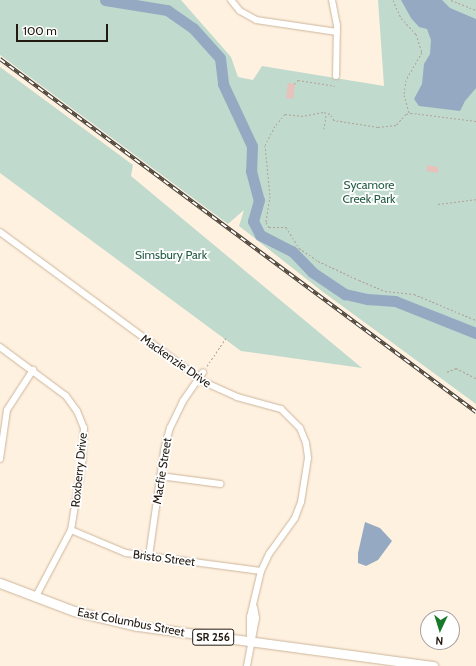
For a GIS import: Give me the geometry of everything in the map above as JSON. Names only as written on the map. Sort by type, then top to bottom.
[{"type":"main road","name":"East Columbus Street","points":[[0,583],[35,598],[120,622],[250,642],[433,666]]},
{"type":"street","points":[[231,0],[240,11],[256,20],[303,29],[337,32]]},
{"type":"street","points":[[332,0],[337,32],[336,76]]},
{"type":"street","name":"Mackenzie Drive","points":[[0,232],[199,378],[222,392],[281,409],[297,424],[306,443],[308,458],[302,502],[295,518],[269,554],[261,571],[248,629],[250,642],[247,666]]},
{"type":"street","name":"Roxberry Drive","points":[[0,347],[32,370],[69,400],[77,410],[84,428],[82,463],[71,530],[35,598]]},
{"type":"street","points":[[0,459],[8,410],[32,370]]},
{"type":"street","name":"Macfie Street","points":[[149,556],[166,442],[174,416],[203,372]]},
{"type":"street","points":[[160,476],[220,484]]},
{"type":"street","name":"Bristo Street","points":[[71,530],[118,551],[261,571]]},
{"type":"path","points":[[393,0],[401,18],[416,34],[422,52],[406,80],[404,95],[409,113]]},
{"type":"path","points":[[451,0],[476,10]]},
{"type":"path","points":[[294,84],[298,80],[335,86]]},
{"type":"path","points":[[324,129],[326,113]]},
{"type":"path","points":[[476,121],[409,113],[396,125],[378,127],[334,120],[326,113],[303,116],[285,114],[265,145],[270,196],[266,222],[269,226],[286,227],[299,248],[318,261],[359,280],[384,291],[414,294],[476,320]]},
{"type":"path","points":[[438,204],[476,199]]},
{"type":"path","points":[[203,372],[227,336]]},
{"type":"path","points":[[447,372],[456,368],[476,378]]},
{"type":"green space","name":"Sycamore Creek Park","points":[[0,0],[181,0],[231,57],[238,77],[253,80],[262,66],[384,86],[378,0],[476,0],[476,404],[323,292],[239,226],[244,210],[228,224],[0,55]]},
{"type":"green space","name":"Simsbury Park","points":[[0,67],[133,165],[131,176],[362,368],[241,351],[0,173]]},
{"type":"water","points":[[401,0],[442,0],[450,8],[476,19],[476,88],[465,101],[460,111],[419,106],[414,99],[422,84],[424,64],[430,54],[431,40],[427,29],[419,27],[411,18]]},
{"type":"water","points":[[365,522],[380,528],[392,541],[378,560],[366,566],[358,563],[358,553]]},
{"type":"building","points":[[288,83],[295,84],[293,99],[286,98]]},
{"type":"building","points":[[427,165],[438,167],[438,173],[427,171]]},
{"type":"waterway","points":[[105,0],[167,10],[193,28],[220,58],[223,84],[252,146],[251,171],[259,200],[253,221],[260,235],[292,251],[312,272],[345,294],[367,299],[395,301],[476,333]]},
{"type":"railway","points":[[0,59],[476,412]]}]
